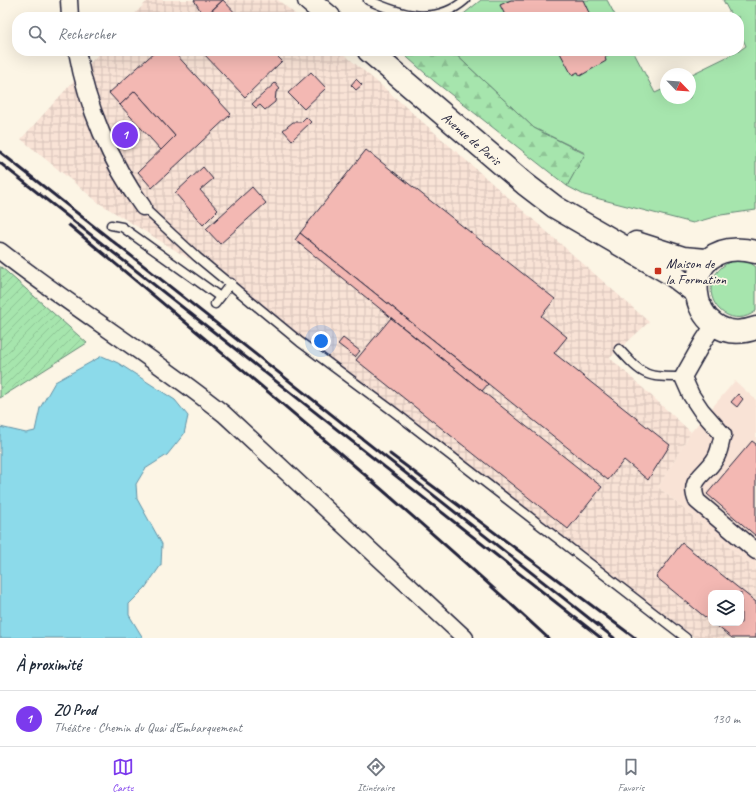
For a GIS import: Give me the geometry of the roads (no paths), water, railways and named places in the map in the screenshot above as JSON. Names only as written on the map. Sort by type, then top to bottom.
[{"type":"main road","points":[[309,0],[323,12]]},
{"type":"main road","name":"Avenue de Paris","points":[[375,56],[525,184],[555,207],[671,274],[695,292]]},
{"type":"main road","name":"Avenue de Paris","points":[[579,221],[655,250],[683,258],[706,260]]},
{"type":"main road","points":[[753,333],[731,331],[714,326],[701,311],[695,292],[698,276],[706,260],[722,250],[739,248],[756,252]]},
{"type":"street","points":[[69,0],[70,12]]},
{"type":"street","points":[[77,56],[92,105],[110,151],[127,186],[143,207]]},
{"type":"street","points":[[0,251],[68,302],[186,383],[224,414],[465,638]]},
{"type":"street","points":[[714,326],[704,340],[683,377],[701,410],[723,435],[715,460],[697,478],[695,484],[695,496],[697,501],[756,551]]},
{"type":"lane","points":[[368,0],[387,9],[400,12]]},
{"type":"lane","points":[[449,12],[465,0]]},
{"type":"lane","points":[[143,207],[196,257],[231,283],[300,342],[393,411],[686,638]]},
{"type":"lane","points":[[111,225],[122,227],[220,297]]},
{"type":"lane","points":[[215,304],[231,283]]},
{"type":"lane","points":[[619,349],[637,369],[655,377],[683,377]]},
{"type":"water","points":[[102,356],[118,363],[175,400],[188,416],[184,434],[167,455],[145,469],[136,484],[137,499],[162,544],[161,565],[145,588],[129,604],[129,615],[143,638],[0,638],[0,427],[26,433],[35,431],[40,408],[55,382]]},
{"type":"railway","points":[[0,152],[614,638]]},
{"type":"railway","points":[[0,163],[601,638]]},
{"type":"railway","points":[[69,225],[251,377],[371,480],[548,638]]},
{"type":"railway","points":[[390,454],[635,638]]},
{"type":"place","name":"ZO Prod","points":[[125,135]]},
{"type":"place","name":"Maison de la Formation","points":[[658,271]]}]
